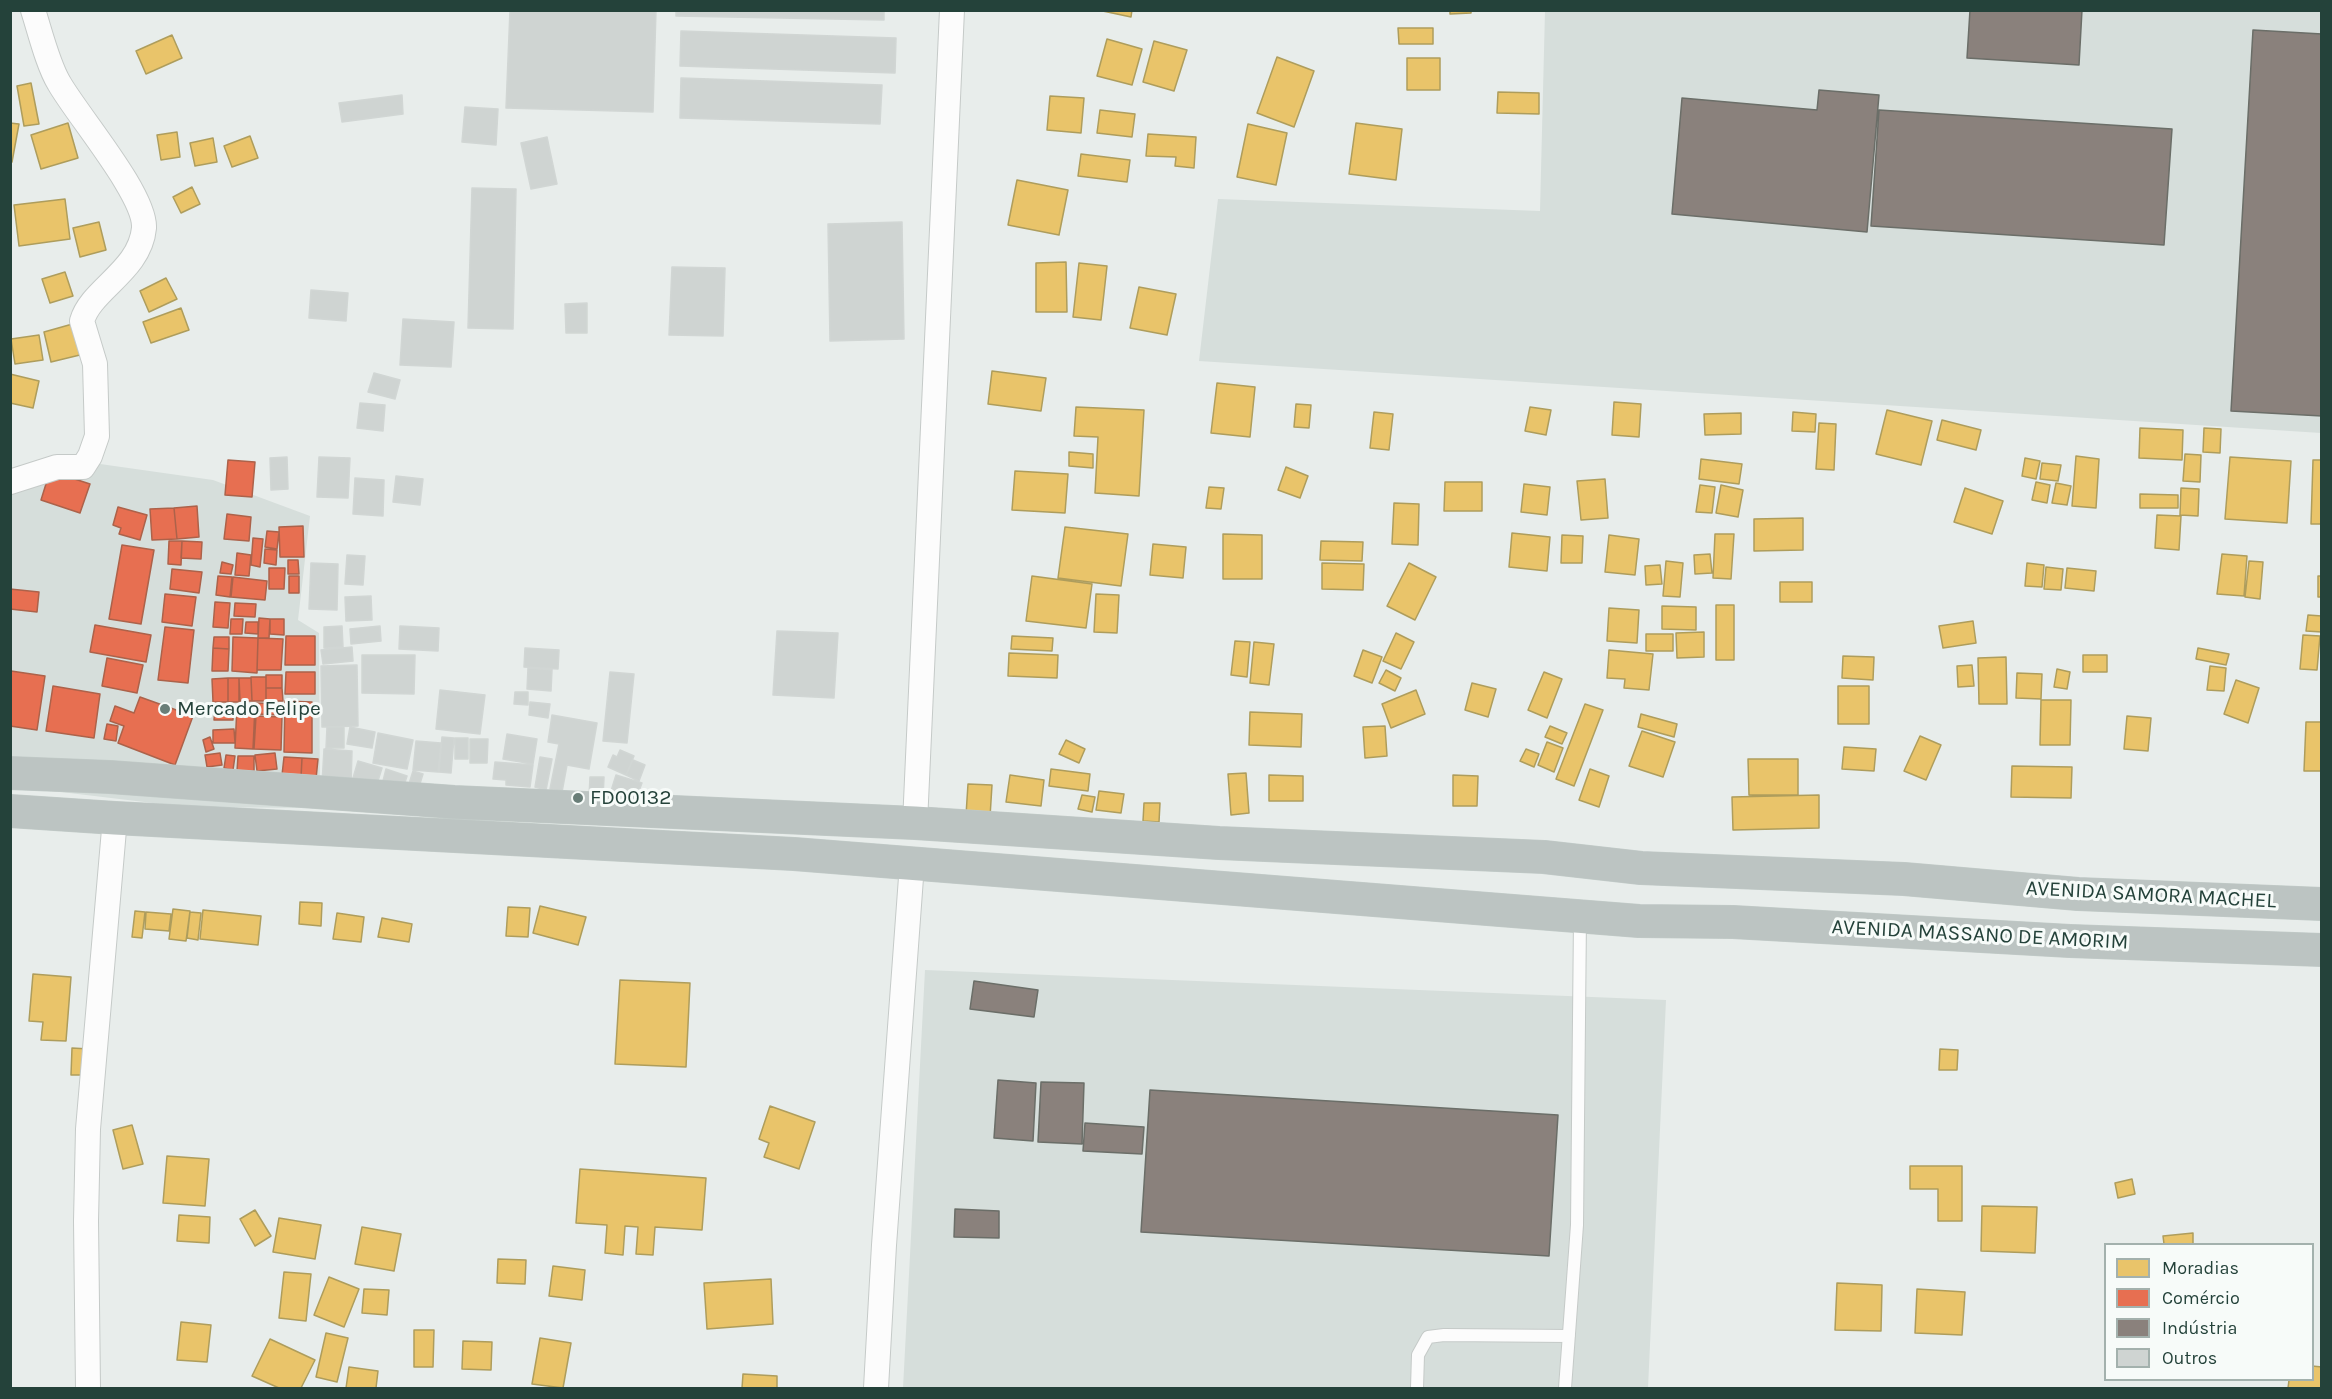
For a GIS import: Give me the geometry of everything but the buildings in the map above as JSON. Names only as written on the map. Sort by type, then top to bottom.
[{"type":"highway","points":[[10,773],[122,778],[454,802],[915,823],[1219,843],[1544,857],[1641,868],[1904,879],[1905,930]]},
{"type":"highway","name":"AVENIDA MASSANO DE AMORIM","points":[[10,811],[794,854],[1639,921],[1733,922],[2070,941],[2322,950]]},
{"type":"highway","name":"AVENIDA SAMORA MACHEL","points":[[1904,879],[2078,894],[2322,904]]},
{"type":"street","points":[[10,482],[57,467],[83,466],[90,456],[97,436],[95,364],[82,321],[89,307],[121,274],[135,255],[144,228],[142,211],[108,153],[58,82],[33,10]]},
{"type":"street","points":[[915,823],[952,10]]},
{"type":"street","points":[[88,1389],[86,1221],[88,1129],[115,818]]},
{"type":"street","points":[[876,1389],[884,1245],[912,864]]},
{"type":"lane","points":[[1565,1389],[1577,1225],[1580,916]]},
{"type":"lane","points":[[1417,1389],[1418,1355],[1428,1337],[1444,1335],[1569,1336]]},
{"type":"shaded area","points":[[1545,11],[2321,11],[2321,433],[1199,361],[1218,199],[1540,211]]},
{"type":"shaded area","name":"Mercado Felipe","points":[[79,461],[213,480],[310,516],[298,620],[319,633],[320,808],[186,807],[11,786],[11,472]]},
{"type":"shaded area","points":[[925,970],[1666,1000],[1648,1388],[903,1388]]},
{"type":"place","name":"Mercado Felipe","points":[[165,709]]},
{"type":"place","name":"FD00132","points":[[578,798]]}]
